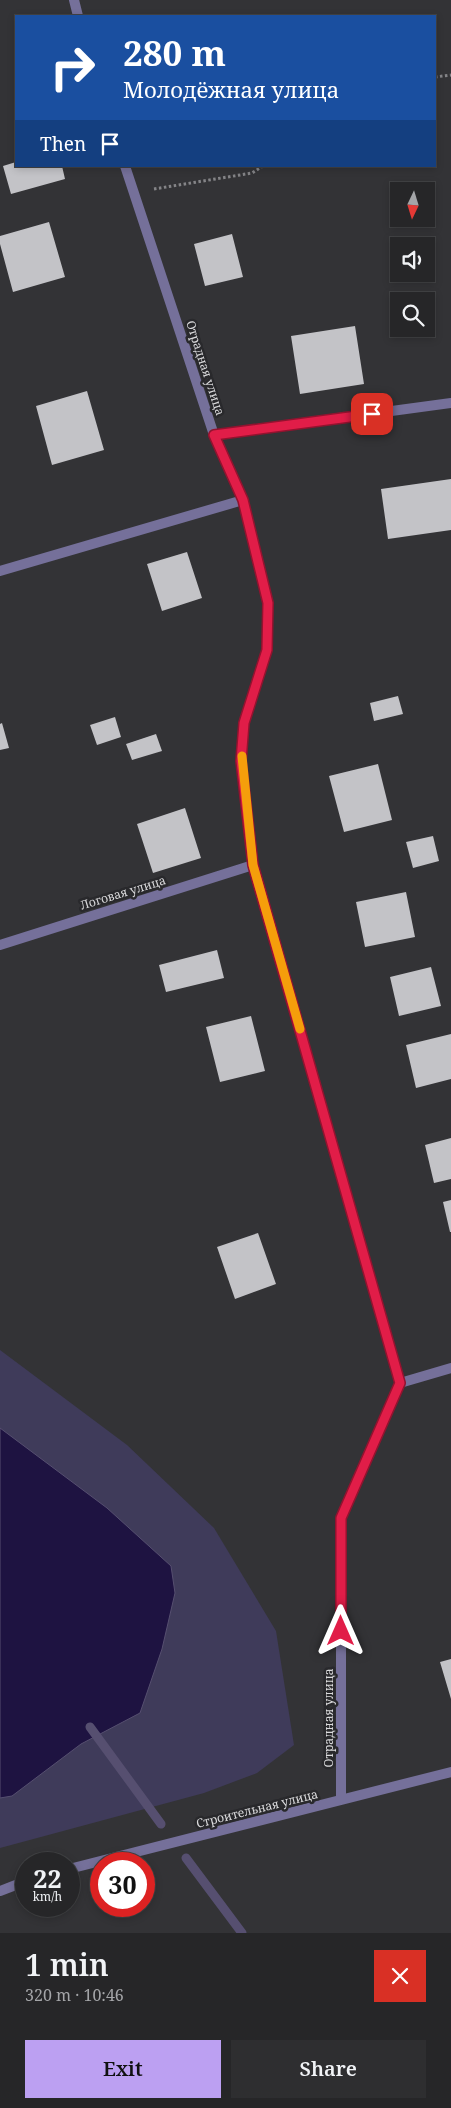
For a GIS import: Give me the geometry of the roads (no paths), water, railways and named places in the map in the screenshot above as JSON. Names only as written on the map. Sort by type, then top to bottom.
[{"type":"street","points":[[74,0],[78,15]]},
{"type":"street","name":"Отрадная улица","points":[[125,167],[214,435],[243,500],[268,603],[267,650],[244,723],[241,761],[253,865],[400,1383],[341,1518],[341,1800]]},
{"type":"street","points":[[214,435],[451,404]]},
{"type":"street","points":[[0,571],[243,500]]},
{"type":"street","name":"Логовая улица","points":[[0,945],[253,865]]},
{"type":"street","points":[[400,1383],[451,1368]]},
{"type":"street","name":"Строительная улица","points":[[80,1866],[451,1772]]},
{"type":"street","points":[[0,1891],[15,1885]]},
{"type":"waterway","points":[[90,1727],[161,1824]]},
{"type":"waterway","points":[[186,1858],[242,1933]]}]
